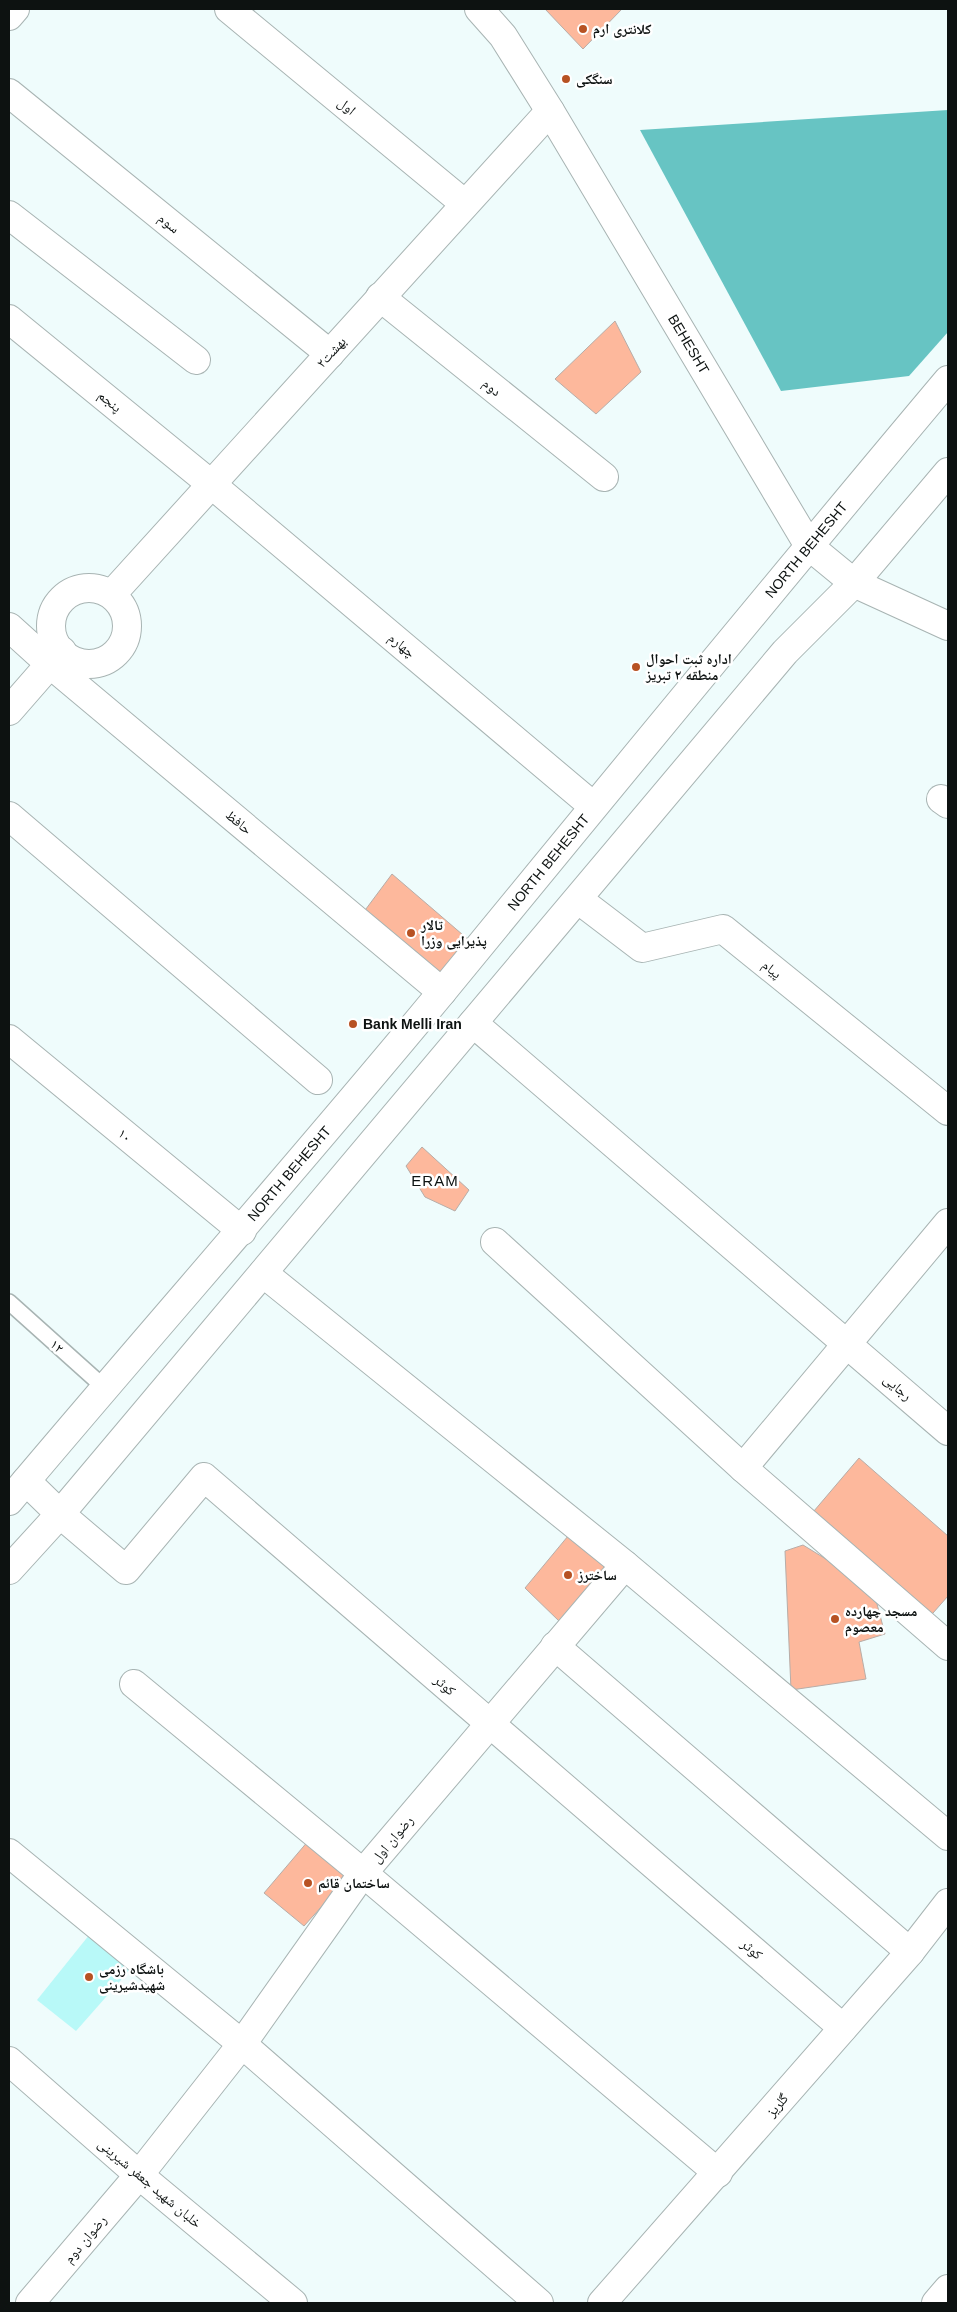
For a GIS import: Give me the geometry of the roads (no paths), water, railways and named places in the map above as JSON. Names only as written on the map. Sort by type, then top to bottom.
[{"type":"street","points":[[9,16],[15,9]]},
{"type":"street","name":"اول","points":[[229,9],[465,204]]},
{"type":"street","name":"BEHESHT","points":[[479,9],[503,36],[550,110],[809,546],[854,583],[948,626]]},
{"type":"street","name":"سوم","points":[[9,93],[330,354]]},
{"type":"street","name":"بهشت۲","points":[[112,594],[550,110]]},
{"type":"street","points":[[9,215],[196,360]]},
{"type":"street","name":"دوم","points":[[380,297],[604,477]]},
{"type":"street","name":"پنجم","points":[[9,319],[212,484]]},
{"type":"street","name":"NORTH BEHESHT","points":[[9,1501],[242,1230],[442,992],[593,806],[948,380]]},
{"type":"street","points":[[9,1570],[60,1514],[473,1023],[579,900],[785,652],[854,583],[948,472]]},
{"type":"street","name":"چهارم","points":[[212,484],[593,806]]},
{"type":"street","points":[[9,711],[56,658],[67,656],[85,664],[105,661],[120,648],[128,629],[124,610],[112,594],[93,587],[74,590],[58,603],[51,621],[56,658]]},
{"type":"street","points":[[9,627],[56,658]]},
{"type":"street","name":"حافظ","points":[[56,658],[442,992]]},
{"type":"street","points":[[9,816],[318,1080]]},
{"type":"street","name":"پیام","points":[[579,900],[642,948],[724,929],[948,1111]]},
{"type":"street","name":"رجایی","points":[[473,1023],[847,1342],[948,1431]]},
{"type":"street","name":"۱۰","points":[[9,1039],[242,1230]]},
{"type":"street","points":[[743,1468],[948,1223]]},
{"type":"street","points":[[495,1242],[743,1468],[948,1646]]},
{"type":"street","points":[[263,1273],[625,1565],[948,1836]]},
{"type":"street","name":"کوثر","points":[[60,1514],[126,1570],[204,1477],[844,2028]]},
{"type":"street","points":[[26,1481],[60,1514]]},
{"type":"street","name":"رضوان اول","points":[[139,2175],[242,2044],[363,1873],[625,1565]]},
{"type":"street","points":[[555,1646],[910,1952]]},
{"type":"street","points":[[134,1684],[363,1873],[718,2173]]},
{"type":"street","points":[[9,1853],[242,2044],[539,2303]]},
{"type":"street","name":"گلریز","points":[[602,2303],[910,1952],[948,1903]]},
{"type":"street","name":"خلبان شهید جعفر شیرینی","points":[[9,2061],[139,2175],[293,2303]]},
{"type":"street","name":"رضوان دوم","points":[[30,2303],[139,2175]]},
{"type":"lane","name":"۱۲","points":[[9,1302],[106,1389]]},
{"type":"place","name":"کلانتری ارم","points":[[583,29]]},
{"type":"place","name":"سنگکی","points":[[566,79]]},
{"type":"place","name":"اداره ثبت احوال منطقه ۲ تبریز","points":[[636,667]]},
{"type":"place","name":"تالار پذیرایی وزرا","points":[[411,933]]},
{"type":"place","name":"Bank Melli Iran","points":[[353,1024]]},
{"type":"place","name":"ساخترز","points":[[568,1575]]},
{"type":"place","name":"مسجد چهارده معصوم","points":[[835,1619]]},
{"type":"place","name":"ساختمان قائم","points":[[308,1883]]},
{"type":"place","name":"باشگاه رزمی شهیدشیرینی","points":[[89,1977]]},
{"type":"district","name":"ERAM","points":[[435,1181]]}]
